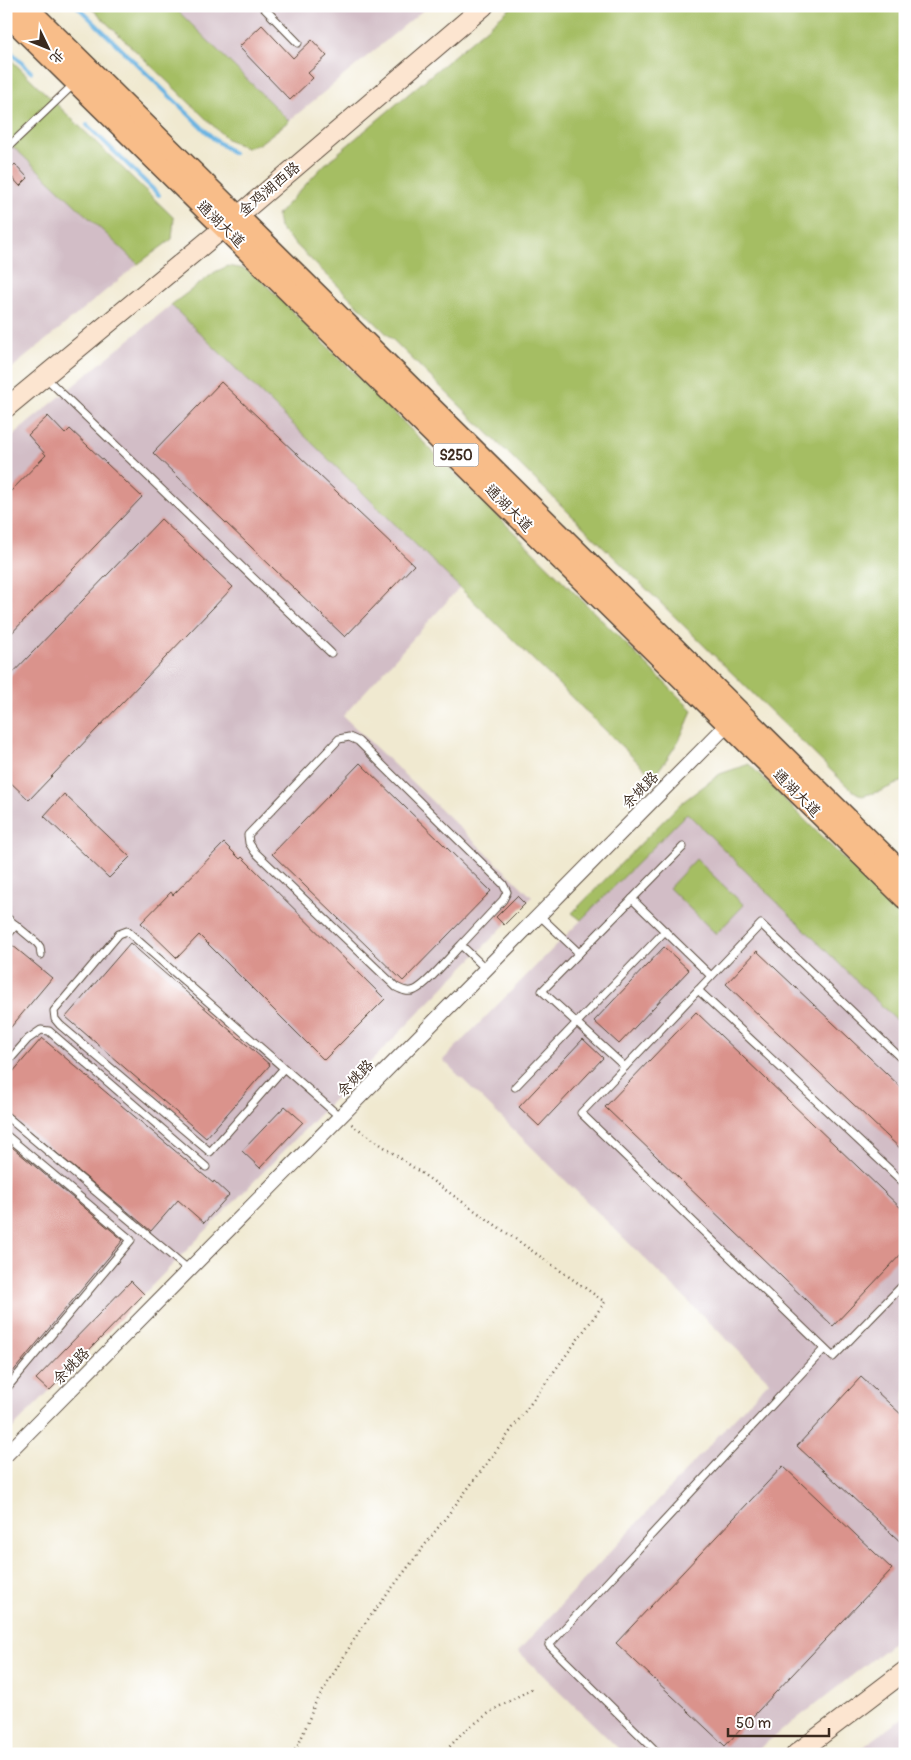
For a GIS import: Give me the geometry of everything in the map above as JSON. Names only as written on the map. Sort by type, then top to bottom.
[{"type":"main road","name":"通湖大道","points":[[25,6],[231,222],[728,724],[905,898]]},
{"type":"main road","name":"通湖大道","points":[[6,13],[76,82],[231,222],[905,876]]},
{"type":"street","name":"金鸡湖西路","points":[[6,408],[231,222],[484,6]]},
{"type":"street","name":"余姚路","points":[[6,1455],[728,724]]},
{"type":"street","points":[[796,1754],[905,1671]]},
{"type":"lane","points":[[262,6],[298,43]]},
{"type":"lane","points":[[6,149],[76,82]]},
{"type":"lane","points":[[44,376],[331,653]]},
{"type":"lane","points":[[349,737],[358,741],[503,884],[507,892],[504,900],[461,945],[423,985],[414,991],[405,992],[396,987],[255,852],[249,843],[248,835],[339,739],[349,737]]},
{"type":"lane","points":[[625,1067],[542,990],[683,847]]},
{"type":"lane","points":[[632,899],[711,976]]},
{"type":"lane","points":[[539,915],[579,953]]},
{"type":"lane","points":[[6,918],[37,943],[40,947],[41,955]]},
{"type":"lane","points":[[905,1062],[761,924],[581,1113],[833,1357],[905,1283]]},
{"type":"lane","points":[[6,936],[16,925]]},
{"type":"lane","points":[[284,1068],[210,1152],[60,1025],[54,1019],[54,1011],[119,934],[126,931],[340,1116]]},
{"type":"lane","points":[[516,1086],[665,931]]},
{"type":"lane","points":[[461,945],[486,969]]},
{"type":"lane","points":[[698,990],[905,1184]]},
{"type":"lane","points":[[6,1064],[28,1039],[41,1030],[49,1031],[206,1167]]},
{"type":"lane","points":[[6,1116],[189,1270]]},
{"type":"lane","points":[[6,1135],[132,1240],[6,1389]]},
{"type":"lane","points":[[659,1754],[549,1645],[824,1348]]},
{"type":"path","points":[[292,1754],[299,1744],[315,1704],[360,1630],[482,1470],[605,1302],[340,1116]]},
{"type":"path","points":[[443,1754],[462,1733],[493,1710],[533,1688]]},
{"type":"shaded area","points":[[173,6],[428,6],[289,121]]},
{"type":"shaded area","points":[[6,140],[138,264],[6,373]]},
{"type":"shaded area","points":[[171,305],[460,587],[343,716],[532,897],[6,1435],[6,441]]},
{"type":"shaded area","points":[[687,813],[905,1029],[905,1634],[752,1754],[624,1754],[518,1651],[769,1381],[443,1060]]},
{"type":"shaded area","points":[[905,1716],[905,1754],[854,1754]]},
{"type":"green space","points":[[89,6],[173,6],[289,121],[259,144],[246,148],[227,139]]},
{"type":"green space","points":[[513,6],[905,6],[905,780],[881,791],[862,796],[850,789],[279,228],[277,215],[324,165]]},
{"type":"green space","points":[[6,55],[174,218],[172,239],[138,264],[6,140]]},
{"type":"green space","points":[[228,266],[245,269],[258,277],[692,710],[676,745],[653,777],[171,305],[215,272]]},
{"type":"green space","points":[[749,764],[905,920],[905,1029],[687,813],[581,920],[572,913],[680,804],[720,774]]},
{"type":"green space","points":[[696,859],[744,905],[716,934],[669,888]]},
{"type":"building","points":[[262,25],[293,58],[312,40],[327,56],[308,73],[313,78],[290,100],[239,47]]},
{"type":"building","points":[[15,164],[28,178],[20,186],[7,172]]},
{"type":"building","points":[[221,382],[414,565],[345,637],[153,453]]},
{"type":"building","points":[[48,416],[65,434],[70,429],[142,497],[6,639],[6,496],[46,455],[28,435]]},
{"type":"building","points":[[161,519],[233,587],[29,800],[6,778],[6,680]]},
{"type":"building","points":[[360,763],[491,891],[403,981],[272,854]]},
{"type":"building","points":[[64,794],[130,857],[109,878],[44,816]]},
{"type":"building","points":[[224,843],[240,859],[242,857],[385,999],[324,1060],[199,935],[177,958],[141,923],[171,892],[173,895]]},
{"type":"building","points":[[517,896],[525,904],[504,925],[496,917]]},
{"type":"building","points":[[130,943],[270,1065],[206,1138],[66,1017]]},
{"type":"building","points":[[12,945],[52,978],[6,1033],[6,952]]},
{"type":"building","points":[[664,947],[689,970],[619,1044],[594,1021]]},
{"type":"building","points":[[757,951],[905,1091],[905,1153],[726,984]]},
{"type":"building","points":[[696,1012],[905,1212],[905,1250],[833,1326],[605,1107]]},
{"type":"building","points":[[42,1038],[229,1195],[204,1223],[178,1200],[151,1231],[6,1111],[6,1080]]},
{"type":"building","points":[[583,1039],[603,1058],[539,1126],[519,1107]]},
{"type":"building","points":[[285,1106],[303,1122],[260,1168],[242,1151]]},
{"type":"building","points":[[6,1142],[123,1240],[6,1380]]},
{"type":"building","points":[[131,1281],[144,1294],[49,1391],[36,1379]]},
{"type":"building","points":[[861,1377],[905,1418],[905,1546],[797,1446]]},
{"type":"building","points":[[783,1466],[892,1569],[725,1746],[616,1643]]},
{"type":"waterway","points":[[77,6],[214,139],[233,153]]},
{"type":"waterway","points":[[6,47],[31,72]]},
{"type":"waterway","points":[[87,125],[159,195]]}]
